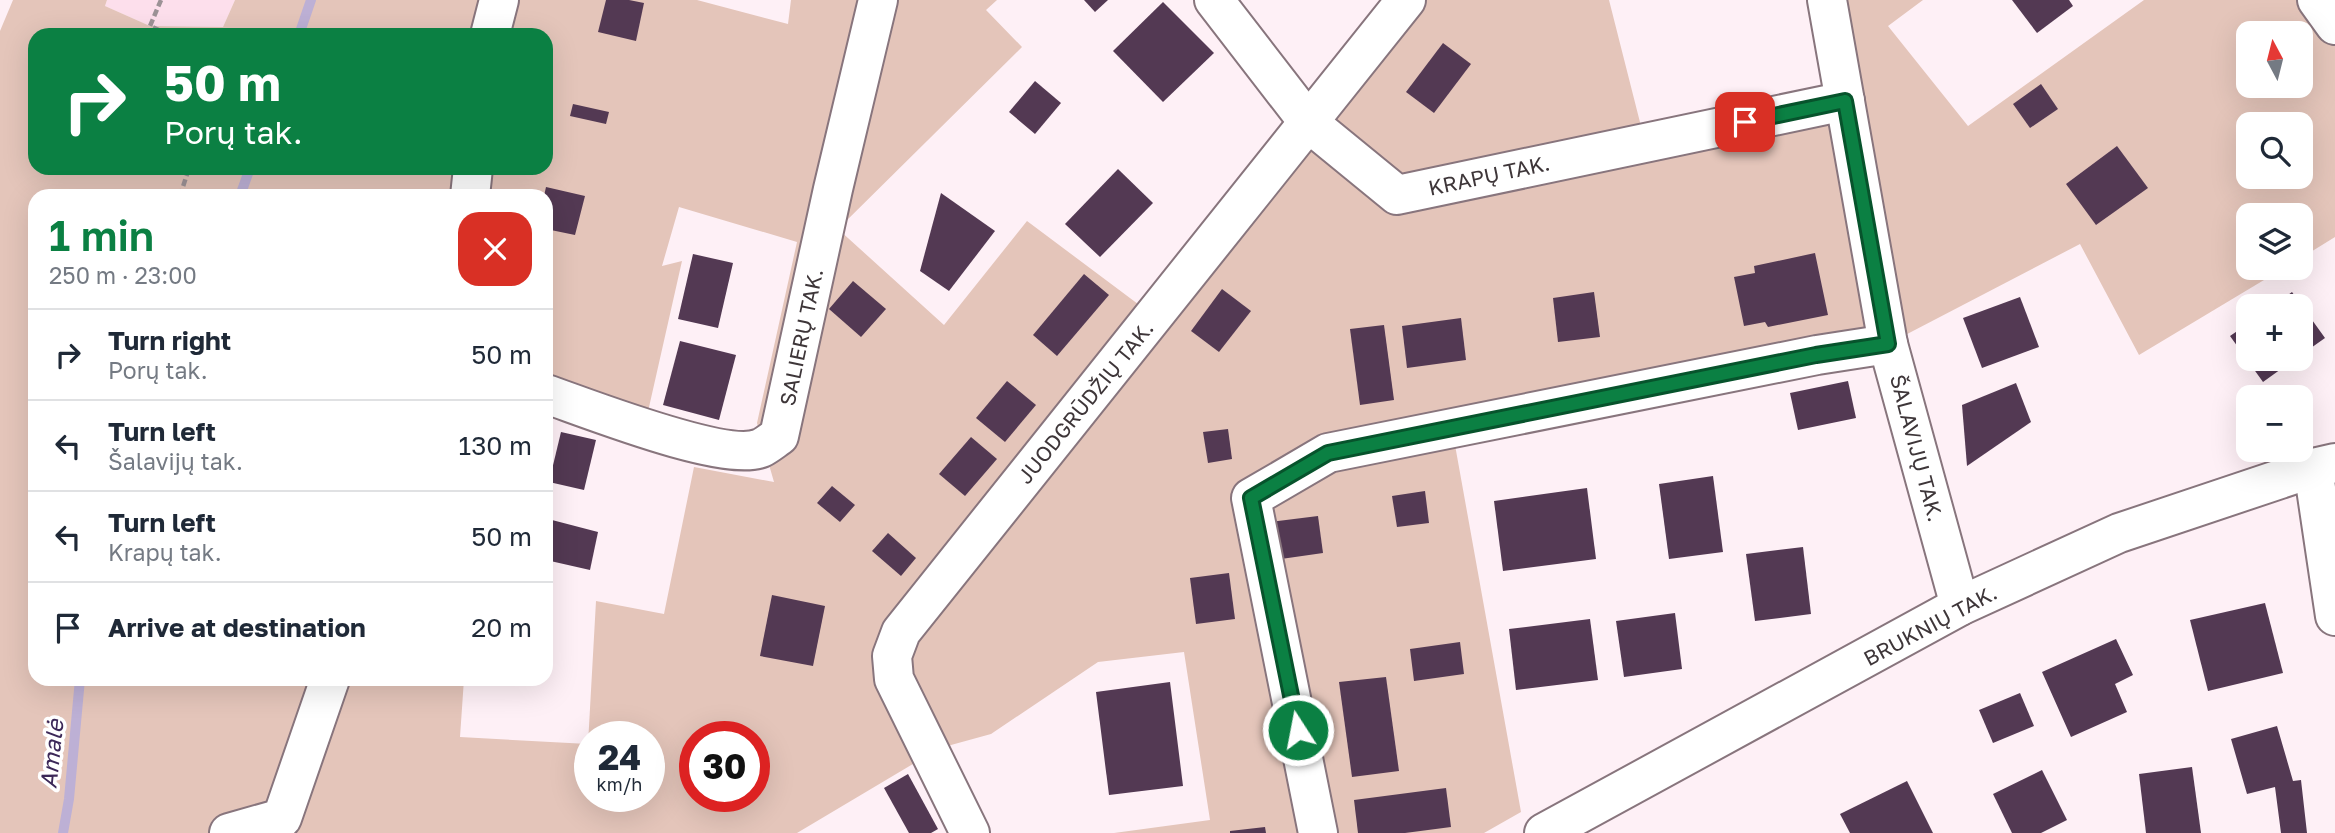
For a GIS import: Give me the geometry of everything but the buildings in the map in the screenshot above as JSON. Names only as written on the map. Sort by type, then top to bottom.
[{"type":"street","points":[[492,28],[499,0]]},
{"type":"street","name":"SALIERŲ TAK.","points":[[553,396],[695,444],[736,450],[759,449],[779,436],[878,0]]},
{"type":"street","name":"KRAPŲ TAK.","points":[[1214,0],[1309,123],[1397,195],[1845,101]]},
{"type":"street","name":"JUODGRŪDŽIŲ TAK.","points":[[970,833],[894,679],[891,656],[901,632],[1406,0]]},
{"type":"street","name":"ŠALAVIJŲ TAK.","points":[[1827,0],[1888,344],[1960,606]]},
{"type":"street","points":[[2317,0],[2335,25]]},
{"type":"street","points":[[1318,833],[1251,498],[1328,453],[1816,355],[1888,344]]},
{"type":"street","points":[[2324,465],[2335,615]]},
{"type":"street","name":"BRUKNIŲ TAK.","points":[[1544,833],[1960,606],[2119,533],[2324,465]]},
{"type":"street","points":[[229,833],[282,818],[328,686]]},
{"type":"path","points":[[153,28],[149,26],[161,0]]},
{"type":"shaded area","points":[[13,0],[107,0],[105,6],[150,26],[223,27],[235,0],[697,0],[788,24],[791,0],[997,0],[986,10],[1022,47],[838,229],[944,325],[1027,221],[1154,316],[1406,0],[1609,0],[1645,142],[1845,101],[1827,0],[1923,0],[1888,26],[1968,126],[2144,0],[2317,0],[2335,25],[2335,237],[2313,251],[2313,203],[2236,203],[2236,280],[2264,280],[2236,294],[2236,297],[2139,355],[2080,244],[1888,344],[1455,445],[1521,812],[1484,833],[1114,833],[1210,820],[1184,652],[1098,662],[991,734],[951,745],[923,758],[797,833],[0,833],[0,31]]},
{"type":"shaded area","points":[[107,0],[235,0],[223,27],[150,26],[105,6]]},
{"type":"waterway","name":"Amalė","points":[[301,28],[311,0]]},
{"type":"waterway","name":"Amalė","points":[[242,189],[248,175]]},
{"type":"waterway","name":"Amalė","points":[[63,833],[69,799],[79,686]]},
{"type":"route","points":[[1298,730],[1251,498],[1328,453],[1816,355],[1888,344],[1845,101],[1745,122]]}]
